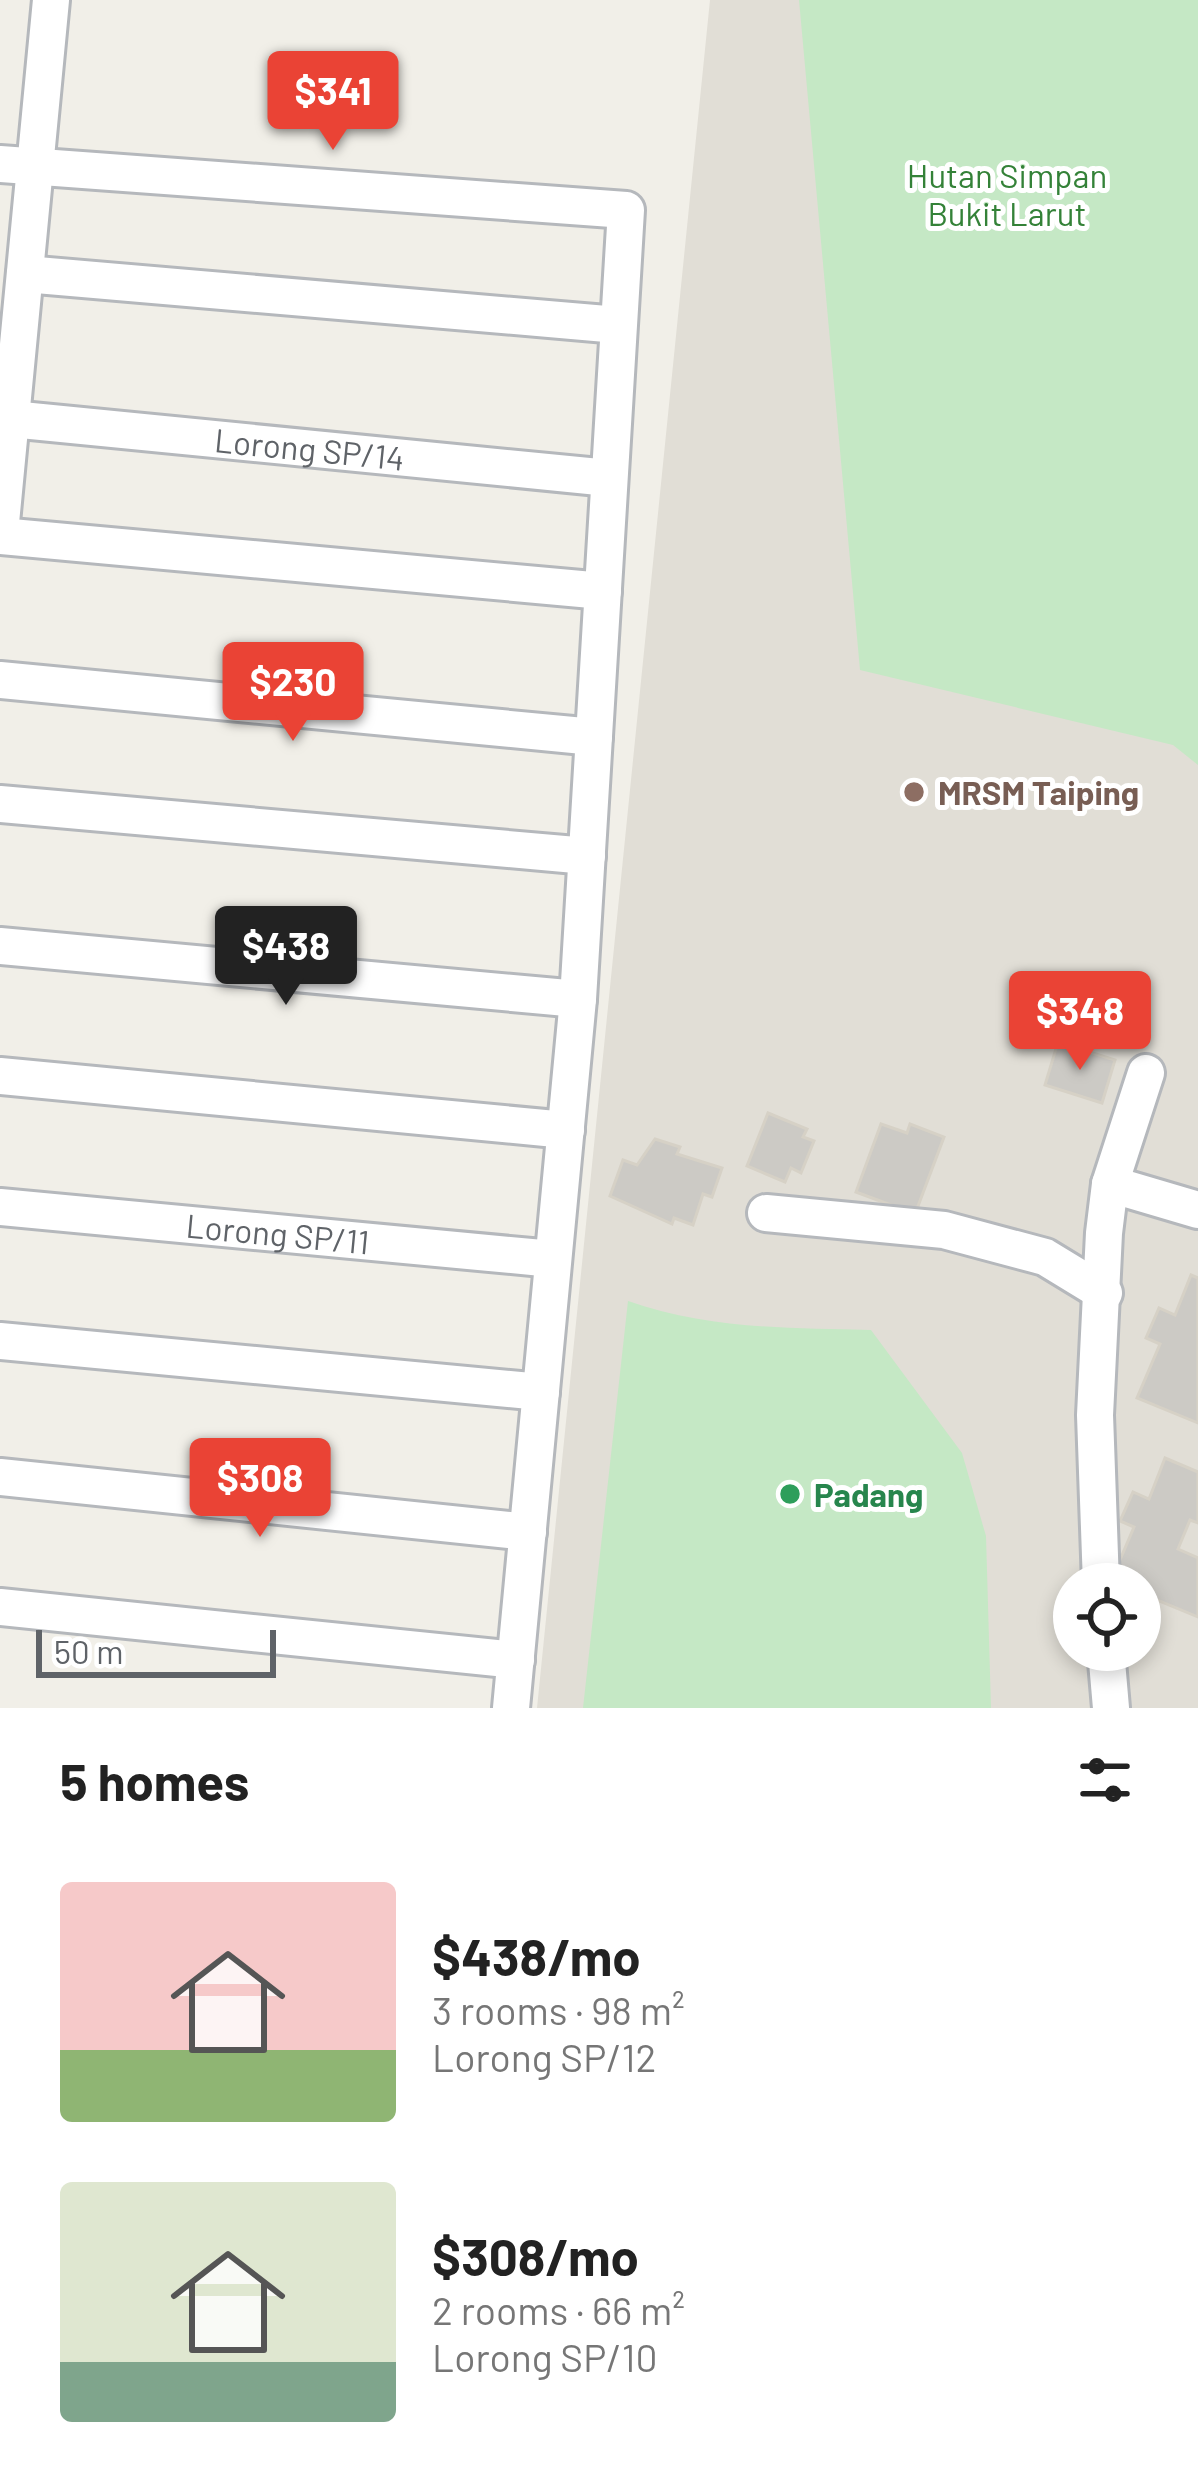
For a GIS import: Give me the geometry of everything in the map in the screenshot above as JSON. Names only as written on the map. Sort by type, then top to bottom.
[{"type":"street","points":[[51,0],[17,166],[25,274],[0,534],[603,591]]},
{"type":"street","points":[[17,166],[626,210],[578,998],[511,1708]]},
{"type":"street","points":[[25,274],[618,326]]},
{"type":"street","name":"Lorong SP/14","points":[[11,419],[609,478]]},
{"type":"street","points":[[0,680],[594,737]]},
{"type":"street","points":[[0,804],[587,856]]},
{"type":"street","points":[[0,946],[578,998]]},
{"type":"street","points":[[1100,1563],[1095,1415],[1110,1184],[1146,1073]]},
{"type":"street","points":[[0,1076],[566,1130]]},
{"type":"street","points":[[1110,1184],[1198,1210]]},
{"type":"street","name":"Lorong SP/11","points":[[0,1207],[554,1259]]},
{"type":"street","points":[[766,1213],[944,1230],[1045,1257],[1104,1293]]},
{"type":"street","points":[[0,1341],[541,1392]]},
{"type":"street","points":[[0,1477],[528,1532]]},
{"type":"street","points":[[0,1607],[516,1660]]},
{"type":"street","points":[[1108,1671],[1111,1708]]},
{"type":"shaded area","name":"MRSM Taiping","points":[[710,0],[1198,0],[1198,1708],[537,1708]]},
{"type":"green space","name":"Hutan Simpan Bukit Larut","points":[[799,0],[1198,0],[1198,765],[1173,745],[860,670]]},
{"type":"green space","name":"Padang","points":[[628,1301],[718,1322],[871,1330],[962,1453],[986,1536],[991,1708],[583,1708]]},
{"type":"building","points":[[1058,1042],[1115,1060],[1102,1103],[1045,1085]]},
{"type":"building","points":[[768,1113],[807,1129],[803,1137],[814,1141],[801,1173],[791,1168],[785,1182],[747,1166]]},
{"type":"building","points":[[881,1124],[907,1133],[910,1124],[944,1137],[915,1214],[856,1192]]},
{"type":"building","points":[[655,1139],[680,1147],[677,1154],[722,1168],[712,1197],[703,1194],[693,1225],[674,1218],[672,1224],[610,1196],[623,1160],[637,1165]]},
{"type":"building","points":[[1191,1275],[1198,1278],[1198,1423],[1137,1398],[1160,1344],[1146,1338],[1159,1308],[1175,1315]]},
{"type":"building","points":[[1165,1458],[1198,1472],[1198,1523],[1190,1520],[1178,1549],[1198,1558],[1198,1617],[1161,1602],[1161,1563],[1119,1563],[1134,1527],[1120,1521],[1133,1492],[1149,1499]]},
{"type":"place","name":"MRSM Taiping","points":[[914,792]]},
{"type":"place","name":"Padang","points":[[790,1494]]}]
